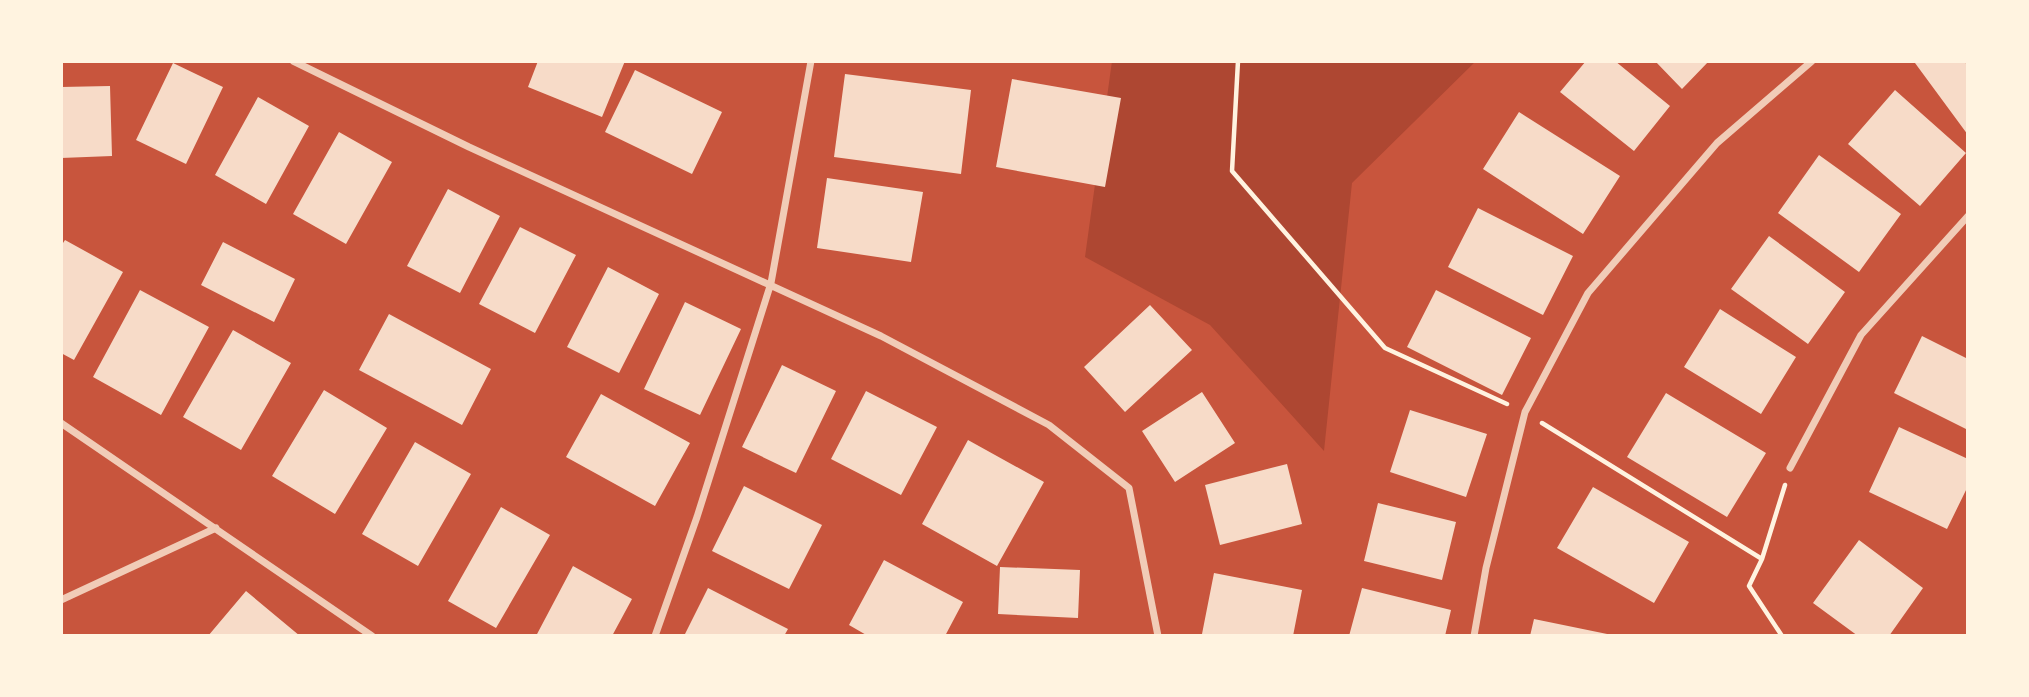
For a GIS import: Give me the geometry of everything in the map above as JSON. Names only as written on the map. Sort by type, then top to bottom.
[{"type":"street","points":[[293,61],[470,147],[771,283],[881,336],[1049,425],[1129,488],[1158,636]]},
{"type":"street","points":[[655,636],[697,517],[771,283],[811,61]]},
{"type":"street","points":[[1474,636],[1486,568],[1525,412],[1588,293],[1717,143],[1812,61]]},
{"type":"street","points":[[1790,468],[1861,335],[1968,216]]},
{"type":"street","points":[[61,423],[372,636]]},
{"type":"street","points":[[61,600],[216,528]]},
{"type":"path","points":[[1238,61],[1232,171],[1385,348],[1525,412],[1762,559]]},
{"type":"path","points":[[1782,636],[1749,586],[1762,559],[1790,468]]},
{"type":"shaded area","points":[[1112,61],[1476,61],[1352,183],[1324,451],[1210,325],[1085,257]]},
{"type":"building","points":[[538,61],[625,61],[602,117],[528,87]]},
{"type":"building","points":[[1586,61],[1615,61],[1670,106],[1634,151],[1560,92]]},
{"type":"building","points":[[1655,61],[1709,61],[1682,89]]},
{"type":"building","points":[[1964,61],[1968,66],[1968,135],[1915,63]]},
{"type":"building","points":[[173,63],[223,87],[186,164],[136,140]]},
{"type":"building","points":[[635,70],[722,112],[692,174],[605,132]]},
{"type":"building","points":[[845,74],[971,90],[961,174],[834,157]]},
{"type":"building","points":[[1012,79],[1121,98],[1105,187],[996,167]]},
{"type":"building","points":[[110,86],[112,156],[61,158],[61,87]]},
{"type":"building","points":[[1895,90],[1966,153],[1920,206],[1848,144]]},
{"type":"building","points":[[258,97],[309,126],[266,204],[215,175]]},
{"type":"building","points":[[1519,112],[1620,176],[1583,234],[1483,169]]},
{"type":"building","points":[[339,132],[392,162],[346,244],[293,214]]},
{"type":"building","points":[[1819,155],[1901,214],[1859,272],[1778,213]]},
{"type":"building","points":[[827,178],[923,192],[911,262],[817,248]]},
{"type":"building","points":[[448,189],[500,216],[460,293],[407,266]]},
{"type":"building","points":[[1478,208],[1573,256],[1543,315],[1448,267]]},
{"type":"building","points":[[520,227],[576,255],[535,333],[479,304]]},
{"type":"building","points":[[1769,236],[1845,292],[1808,344],[1731,289]]},
{"type":"building","points":[[65,240],[123,272],[74,360],[61,353],[61,246]]},
{"type":"building","points":[[223,242],[295,279],[274,322],[201,285]]},
{"type":"building","points":[[608,267],[659,294],[619,373],[567,347]]},
{"type":"building","points":[[140,290],[209,327],[161,415],[93,377]]},
{"type":"building","points":[[1436,290],[1531,338],[1502,395],[1407,347]]},
{"type":"building","points":[[685,302],[741,329],[700,415],[644,389]]},
{"type":"building","points":[[1150,305],[1192,350],[1125,412],[1084,367]]},
{"type":"building","points":[[1720,309],[1796,357],[1761,414],[1684,367]]},
{"type":"building","points":[[389,314],[491,369],[462,425],[359,370]]},
{"type":"building","points":[[233,330],[291,363],[241,450],[183,417]]},
{"type":"building","points":[[1922,336],[1968,359],[1968,430],[1894,393]]},
{"type":"building","points":[[782,365],[836,391],[796,473],[742,447]]},
{"type":"building","points":[[324,390],[387,428],[335,514],[272,476]]},
{"type":"building","points":[[866,391],[937,427],[901,495],[831,459]]},
{"type":"building","points":[[1202,392],[1235,443],[1175,482],[1142,431]]},
{"type":"building","points":[[1666,393],[1766,453],[1727,517],[1627,457]]},
{"type":"building","points":[[601,394],[690,443],[655,506],[566,457]]},
{"type":"building","points":[[1410,410],[1487,434],[1466,497],[1390,472]]},
{"type":"building","points":[[1899,427],[1968,459],[1968,486],[1947,529],[1869,492]]},
{"type":"building","points":[[968,440],[1044,482],[997,566],[922,524]]},
{"type":"building","points":[[415,442],[471,474],[418,566],[362,534]]},
{"type":"building","points":[[1287,464],[1302,524],[1220,545],[1205,485]]},
{"type":"building","points":[[744,486],[822,525],[789,589],[712,551]]},
{"type":"building","points":[[1593,487],[1689,542],[1654,603],[1557,548]]},
{"type":"building","points":[[1378,503],[1456,522],[1442,580],[1364,561]]},
{"type":"building","points":[[501,507],[550,535],[496,628],[448,601]]},
{"type":"building","points":[[1859,540],[1923,588],[1889,636],[1858,636],[1813,603]]},
{"type":"building","points":[[884,560],[963,602],[945,636],[868,636],[849,625]]},
{"type":"building","points":[[573,566],[632,599],[612,636],[536,636]]},
{"type":"building","points":[[1000,567],[1080,570],[1078,618],[998,614]]},
{"type":"building","points":[[1214,573],[1302,590],[1293,636],[1202,634]]},
{"type":"building","points":[[708,588],[788,629],[784,636],[684,636]]},
{"type":"building","points":[[1362,588],[1451,610],[1445,636],[1349,636]]},
{"type":"building","points":[[246,591],[300,636],[208,636]]},
{"type":"building","points":[[1534,619],[1612,635],[1612,636],[1530,636]]}]
